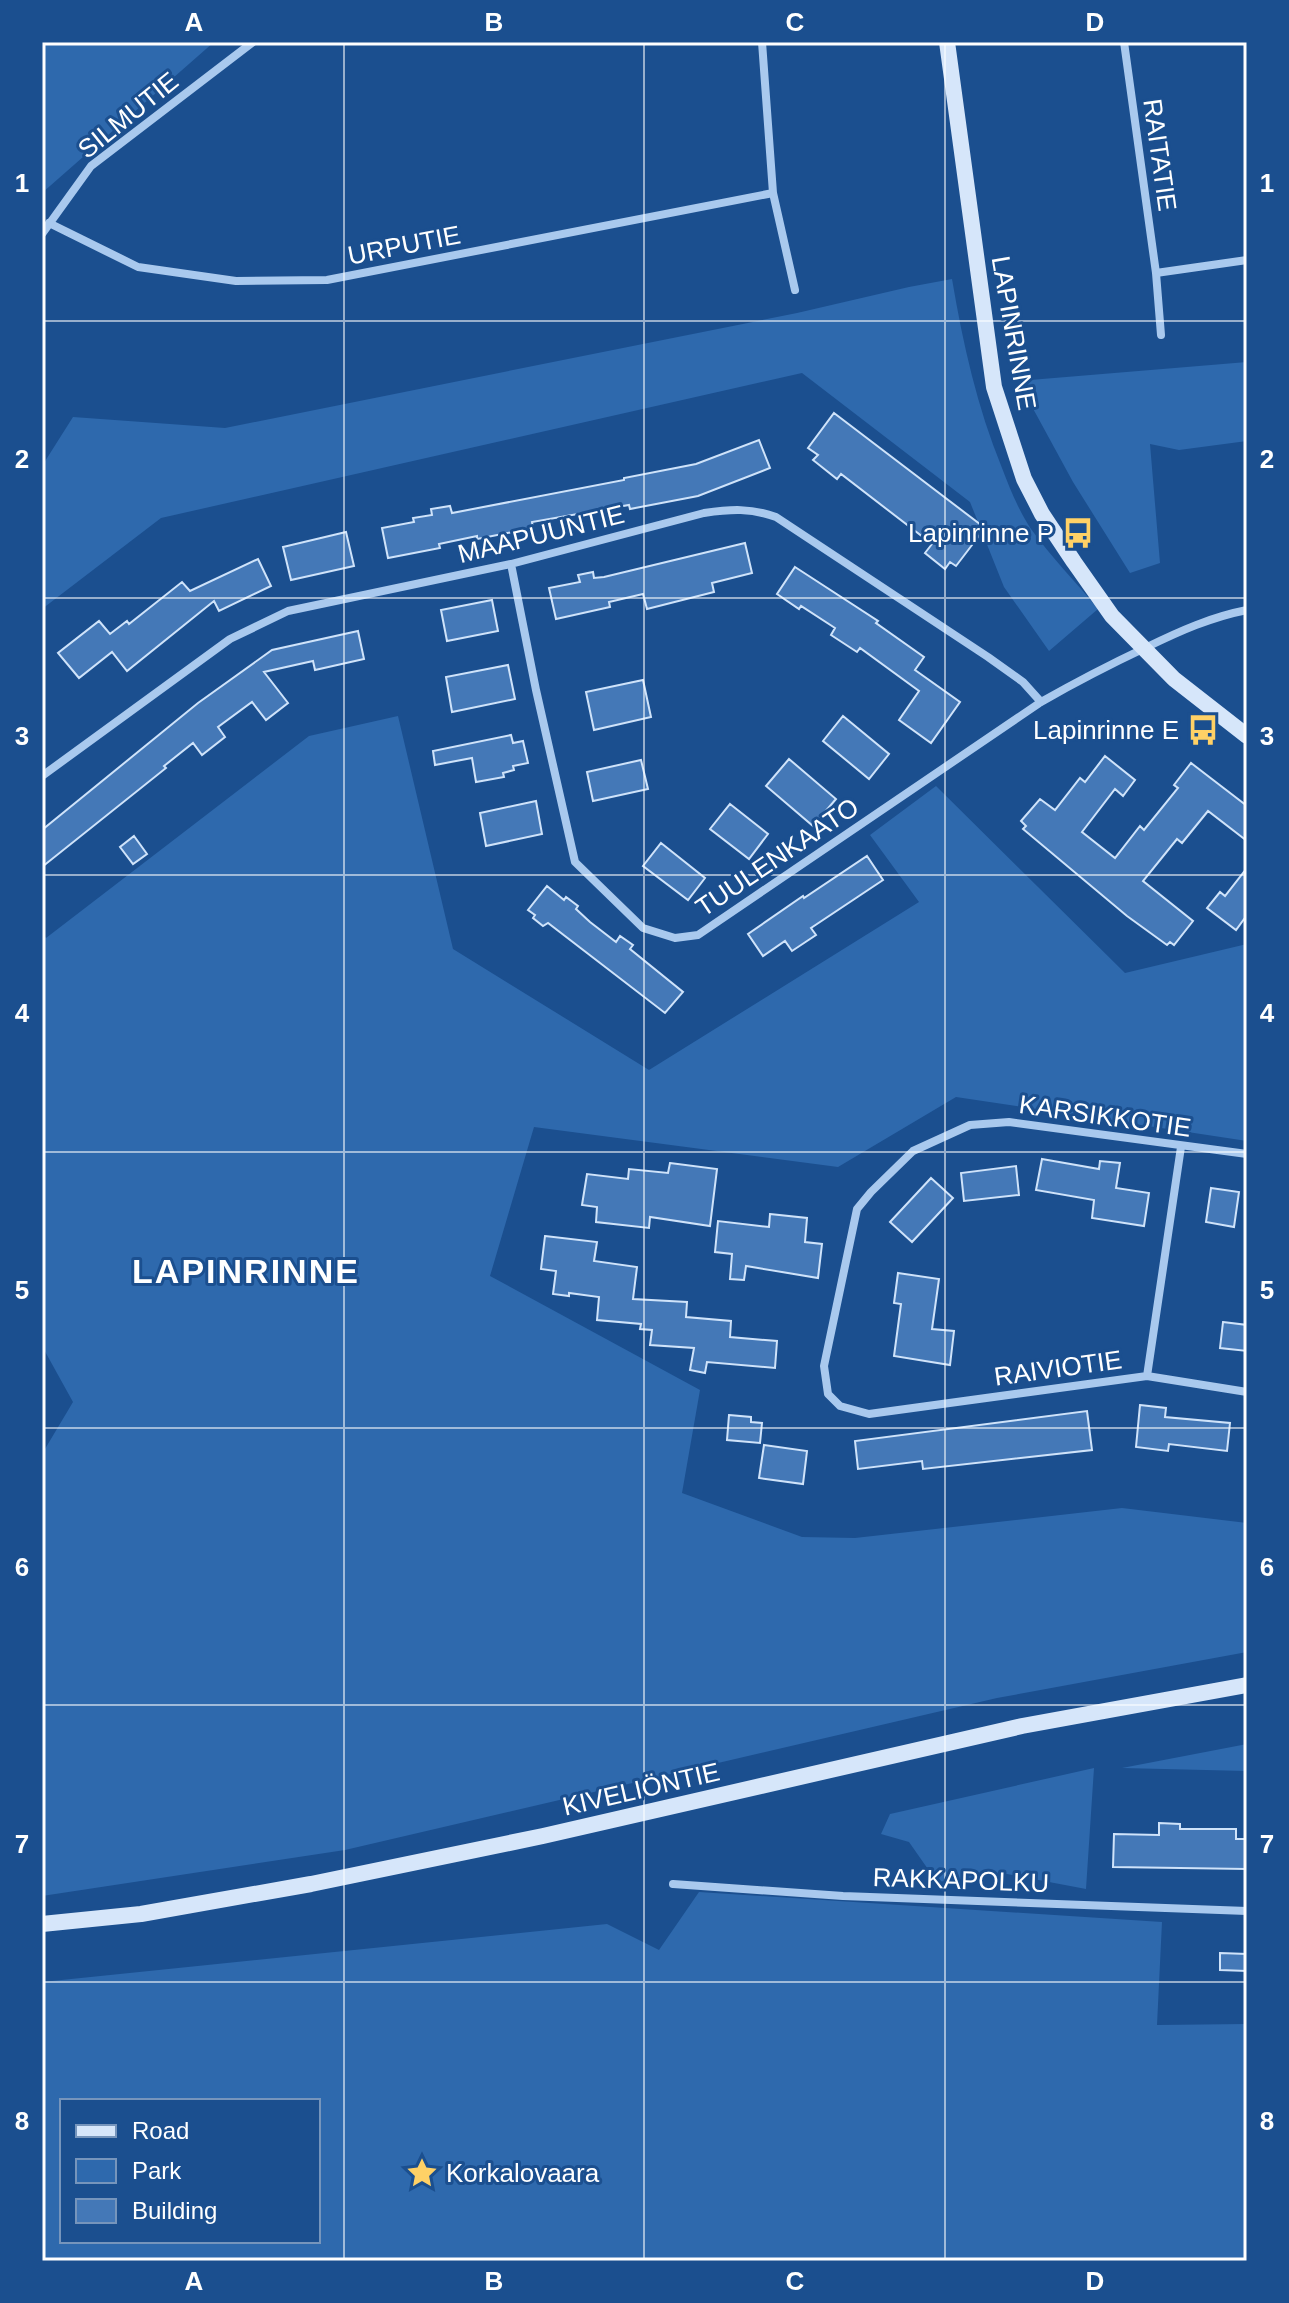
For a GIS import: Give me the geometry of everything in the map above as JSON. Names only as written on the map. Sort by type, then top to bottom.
[{"type":"street","name":"SILMUTIE","points":[[42,234],[91,166],[253,42]]},
{"type":"street","points":[[762,42],[773,193],[795,290]]},
{"type":"street","name":"LAPINRINNE","points":[[947,42],[992,372],[1007,432],[1024,479],[1042,514],[1112,616],[1174,679],[1247,736]]},
{"type":"street","name":"RAITATIE","points":[[1124,42],[1156,273],[1161,335]]},
{"type":"street","name":"URPUTIE","points":[[49,223],[138,267],[236,281],[327,280],[773,193]]},
{"type":"street","points":[[1156,273],[1247,260]]},
{"type":"street","name":"MAAPUUNTIE","points":[[42,776],[230,639],[288,611],[511,564],[704,513],[730,509],[755,510],[776,517],[988,657],[1023,682],[1041,702]]},
{"type":"street","name":"TUULENKAATO","points":[[511,564],[575,862],[643,928],[675,938],[698,935],[1041,702],[1092,672],[1201,622],[1247,610]]},
{"type":"street","name":"KARSIKKOTIE","points":[[840,1406],[828,1394],[824,1366],[857,1209],[913,1151],[970,1125],[1009,1122],[1247,1154]]},
{"type":"street","name":"RAIVIOTIE","points":[[840,1406],[869,1414],[1147,1376],[1181,1147]]},
{"type":"street","points":[[1147,1376],[1247,1392]]},
{"type":"street","name":"KIVELIÖNTIE","points":[[42,1924],[141,1914],[311,1884],[543,1836],[1022,1726],[1247,1685]]},
{"type":"street","name":"RAKKAPOLKU","points":[[673,1884],[843,1896],[1247,1911]]},
{"type":"green space","points":[[42,42],[214,42],[42,193]]},
{"type":"green space","points":[[952,279],[978,399],[1012,492],[1031,529],[1098,609],[1049,651],[1004,587],[970,502],[802,373],[161,518],[42,609],[42,466],[73,417],[225,428]]},
{"type":"green space","points":[[1247,362],[1247,441],[1179,450],[1150,444],[1160,563],[1130,573],[1073,482],[1018,381]]},
{"type":"green space","points":[[398,716],[453,949],[649,1070],[919,902],[870,835],[936,786],[1125,973],[1247,944],[1247,1141],[956,1097],[838,1167],[534,1127],[490,1276],[700,1390],[682,1493],[802,1537],[855,1538],[1122,1508],[1247,1523],[1247,1652],[997,1698],[345,1850],[42,1896],[42,1454],[73,1402],[42,1346],[42,933],[46,938],[309,736]]},
{"type":"green space","points":[[1247,1744],[1247,1771],[1122,1768]]},
{"type":"green space","points":[[1094,1768],[1086,1889],[1007,1874],[937,1882],[909,1842],[881,1834],[890,1814]]},
{"type":"green space","points":[[699,1892],[1162,1922],[1157,2025],[1247,2024],[1247,2261],[42,2261],[42,1982],[607,1924],[659,1950]]},
{"type":"building","points":[[834,413],[985,528],[956,566],[950,562],[945,569],[925,553],[932,544],[841,474],[837,479],[813,460],[818,455],[808,448]]},
{"type":"building","points":[[759,440],[770,468],[698,496],[532,522],[533,528],[477,539],[477,536],[439,544],[440,548],[388,558],[382,528],[414,522],[413,518],[432,515],[431,509],[450,506],[452,513],[624,480],[696,464]]},
{"type":"building","points":[[346,532],[354,566],[291,580],[283,547]]},
{"type":"building","points":[[745,543],[752,573],[712,583],[714,592],[647,609],[643,594],[609,602],[610,607],[556,619],[549,588],[580,582],[578,575],[593,572],[594,578],[604,577]]},
{"type":"building","points":[[258,559],[271,586],[219,611],[214,601],[127,671],[112,652],[79,678],[58,653],[99,621],[110,634],[127,621],[129,624],[182,582],[190,591]]},
{"type":"building","points":[[795,567],[878,621],[876,623],[924,657],[915,670],[960,702],[931,743],[899,720],[919,691],[860,648],[857,652],[831,635],[835,628],[777,594]]},
{"type":"building","points":[[492,600],[498,631],[447,641],[441,610]]},
{"type":"building","points":[[358,631],[364,659],[315,670],[313,661],[264,672],[288,703],[266,720],[252,702],[218,727],[225,737],[202,755],[193,743],[42,867],[42,830],[198,703],[272,650]]},
{"type":"building","points":[[508,665],[515,699],[452,712],[446,677]]},
{"type":"building","points":[[643,680],[651,717],[594,730],[586,692]]},
{"type":"building","points":[[843,716],[889,754],[869,779],[823,741]]},
{"type":"building","points":[[511,735],[513,743],[523,741],[528,763],[513,766],[514,770],[503,773],[504,777],[476,782],[472,758],[435,765],[433,751]]},
{"type":"building","points":[[1105,756],[1135,780],[1123,796],[1115,789],[1082,832],[1115,858],[1140,826],[1144,830],[1178,788],[1174,785],[1191,763],[1247,806],[1247,841],[1208,811],[1182,843],[1177,839],[1143,881],[1193,921],[1174,945],[1170,942],[1167,945],[1127,916],[1023,829],[1026,826],[1021,821],[1040,799],[1055,810],[1080,778],[1085,782]]},
{"type":"building","points":[[789,759],[836,799],[813,826],[766,786]]},
{"type":"building","points":[[641,760],[648,789],[593,801],[587,772]]},
{"type":"building","points":[[536,801],[542,834],[486,846],[480,813]]},
{"type":"building","points":[[730,804],[768,834],[749,859],[710,829]]},
{"type":"building","points":[[134,836],[147,854],[133,864],[120,847]]},
{"type":"building","points":[[661,843],[705,878],[688,900],[643,866]]},
{"type":"building","points":[[867,856],[883,880],[811,928],[816,935],[792,951],[785,941],[763,956],[748,934]]},
{"type":"building","points":[[1247,868],[1247,915],[1236,930],[1207,908],[1220,892],[1225,896]]},
{"type":"building","points":[[547,886],[564,900],[566,897],[578,906],[576,909],[616,942],[620,936],[633,945],[630,949],[683,992],[665,1013],[548,923],[543,926],[533,918],[535,915],[528,910]]},
{"type":"building","points":[[1042,1159],[1099,1169],[1100,1161],[1120,1163],[1116,1188],[1149,1193],[1144,1226],[1092,1218],[1094,1200],[1036,1190]]},
{"type":"building","points":[[670,1163],[717,1169],[710,1226],[650,1217],[649,1228],[596,1222],[597,1207],[582,1205],[587,1174],[628,1179],[629,1169],[668,1173]]},
{"type":"building","points":[[1016,1166],[1019,1195],[964,1201],[961,1173]]},
{"type":"building","points":[[931,1178],[953,1198],[912,1242],[890,1222]]},
{"type":"building","points":[[1211,1188],[1239,1192],[1234,1227],[1206,1222]]},
{"type":"building","points":[[770,1214],[807,1218],[805,1242],[822,1244],[818,1278],[746,1266],[744,1280],[730,1279],[732,1254],[715,1252],[718,1221],[769,1227]]},
{"type":"building","points":[[545,1236],[597,1242],[594,1261],[637,1267],[633,1299],[687,1302],[686,1317],[731,1321],[730,1337],[777,1341],[775,1368],[707,1362],[705,1373],[690,1370],[694,1348],[650,1345],[652,1330],[640,1329],[641,1324],[597,1320],[599,1297],[553,1294],[556,1271],[541,1269]]},
{"type":"building","points":[[898,1273],[939,1279],[932,1329],[954,1331],[950,1365],[894,1356],[901,1304],[894,1303]]},
{"type":"building","points":[[1223,1322],[1247,1325],[1247,1351],[1220,1348]]},
{"type":"building","points":[[1140,1405],[1166,1408],[1165,1417],[1230,1423],[1227,1451],[1169,1444],[1168,1451],[1136,1447]]},
{"type":"building","points":[[1087,1411],[1092,1450],[923,1469],[922,1461],[858,1469],[855,1441]]},
{"type":"building","points":[[729,1415],[751,1417],[751,1422],[762,1423],[760,1443],[727,1440]]},
{"type":"building","points":[[764,1445],[807,1451],[803,1484],[759,1478]]},
{"type":"building","points":[[1159,1823],[1180,1824],[1180,1829],[1236,1829],[1236,1839],[1247,1839],[1247,1869],[1113,1867],[1114,1834],[1159,1835]]},
{"type":"building","points":[[1220,1953],[1247,1954],[1247,1971],[1220,1970]]},
{"type":"place","name":"Lapinrinne P","points":[[1078,533]]},
{"type":"place","name":"Lapinrinne E","points":[[1203,730]]},
{"type":"place","name":"Korkalovaara","points":[[422,2173]]},
{"type":"district","name":"LAPINRINNE","points":[[246,1271]]}]
